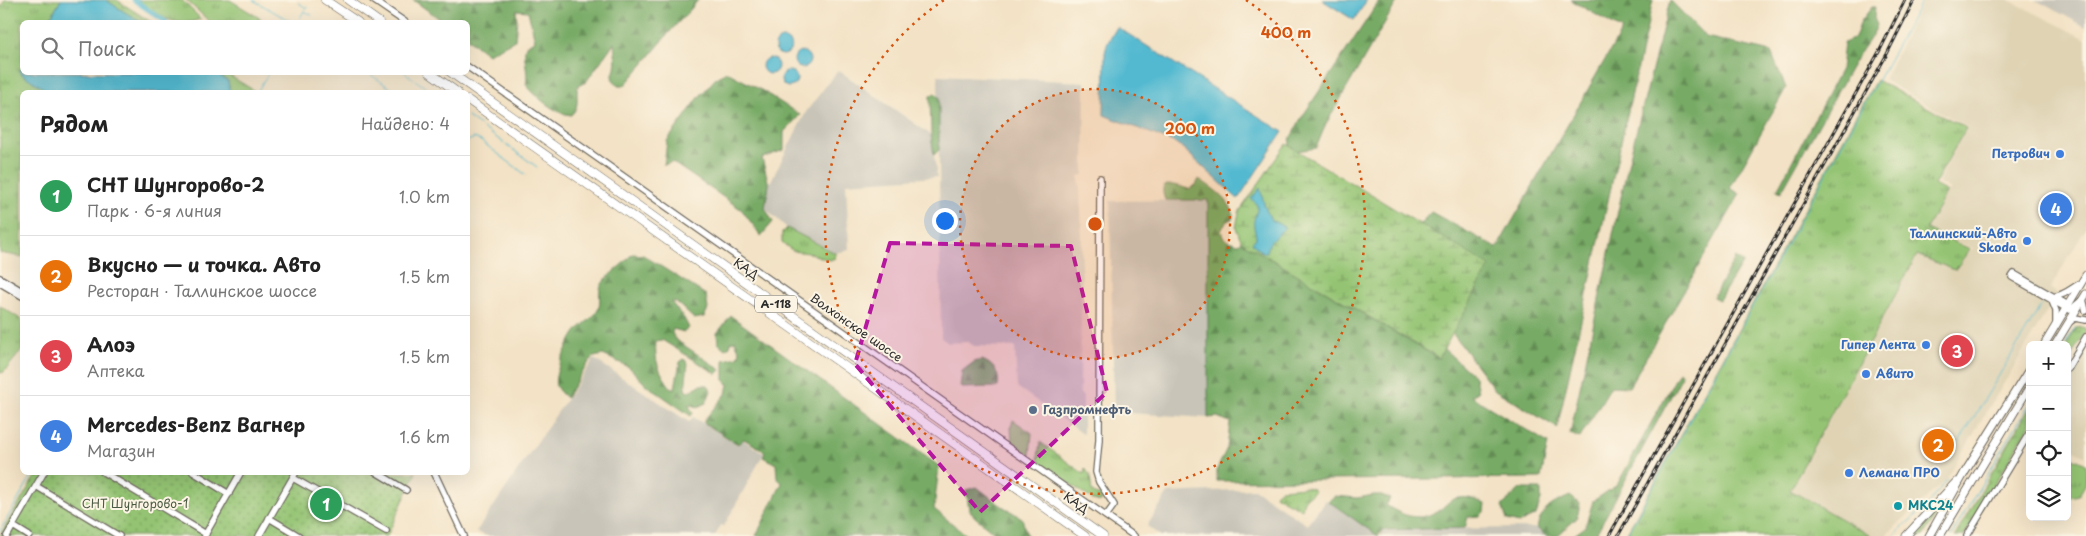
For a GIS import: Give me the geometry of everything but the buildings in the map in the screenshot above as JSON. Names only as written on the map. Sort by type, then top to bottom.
[{"type":"highway","points":[[325,0],[355,20]]},
{"type":"highway","points":[[348,0],[377,20]]},
{"type":"highway","points":[[432,75],[454,90]]},
{"type":"highway","name":"КАД","points":[[454,75],[1103,536]]},
{"type":"highway","name":"КАД","points":[[470,101],[1085,536]]},
{"type":"main road","points":[[2046,341],[2068,308],[2086,275]]},
{"type":"main road","points":[[2057,341],[2084,296]]},
{"type":"main road","points":[[1929,536],[1965,472],[2026,374]]},
{"type":"main road","points":[[1940,536],[2026,393]]},
{"type":"main road","points":[[1906,536],[1965,472]]},
{"type":"street","points":[[373,0],[402,20]]},
{"type":"street","name":"Волхонское шоссе","points":[[470,68],[1134,536]]},
{"type":"street","points":[[1100,178],[1098,440],[1096,472],[1114,505],[1106,516]]},
{"type":"street","points":[[2068,308],[2052,298],[2014,274],[2012,277],[2052,298],[2066,294],[2072,287],[2081,283]]},
{"type":"street","points":[[0,278],[20,290]]},
{"type":"street","points":[[0,284],[20,295]]},
{"type":"street","points":[[2068,308],[2084,296],[2086,311]]},
{"type":"street","points":[[2052,298],[2056,311],[2056,325]]},
{"type":"street","points":[[2068,308],[2069,322],[2075,318],[2086,320]]},
{"type":"street","points":[[2071,362],[2086,337]]},
{"type":"street","points":[[1967,536],[2026,439]]},
{"type":"street","points":[[7,536],[42,475]]},
{"type":"street","points":[[108,475],[205,535],[240,475]]},
{"type":"street","points":[[198,475],[229,494]]},
{"type":"street","points":[[258,536],[294,475],[386,532]]},
{"type":"street","points":[[381,475],[406,490]]},
{"type":"street","points":[[435,475],[464,536]]},
{"type":"street","points":[[36,486],[120,536]]},
{"type":"street","points":[[269,518],[299,536]]},
{"type":"street","points":[[12,526],[29,536]]},
{"type":"highlighted area","points":[[890,243],[1071,246],[1107,392],[980,512],[855,364]]},
{"type":"shaded area","points":[[1923,0],[2009,0],[2086,39],[2086,228],[2050,289],[2058,293],[2029,341],[2026,341],[2026,346],[1946,480],[1885,536],[1873,536],[1791,491],[1919,253],[1957,268],[1973,248],[1927,229],[1950,189],[1938,182],[1967,127],[1884,80]]},
{"type":"shaded area","points":[[2036,0],[2086,0],[2086,27]]},
{"type":"shaded area","points":[[838,70],[931,135],[937,177],[846,183],[849,250],[835,253],[787,228],[765,208],[769,185],[806,112]]},
{"type":"shaded area","points":[[938,75],[1085,82],[1084,175],[1079,176],[1082,232],[1080,393],[1083,397],[1083,434],[1017,387],[1015,347],[974,346],[968,342],[948,343],[941,338]]},
{"type":"shaded area","points":[[1208,200],[1208,418],[1114,412],[1110,201]]},
{"type":"shaded area","points":[[2086,351],[2086,456],[2071,448],[2071,375]]},
{"type":"shaded area","points":[[594,359],[689,422],[693,417],[738,445],[743,440],[764,453],[724,526],[721,525],[715,536],[487,536],[476,532]]},
{"type":"shaded area","points":[[1254,489],[1307,525],[1326,500],[1378,536],[1161,536],[1147,526],[1168,493]]},
{"type":"shaded area","points":[[1537,528],[1546,536],[1380,536],[1383,531],[1413,529]]},
{"type":"green space","points":[[5,0],[61,0],[49,20],[20,20],[20,75],[24,75],[46,90],[20,90],[20,257],[0,253],[0,8]]},
{"type":"green space","points":[[106,0],[117,0],[148,20],[137,20]]},
{"type":"green space","points":[[138,0],[182,0],[201,19],[170,20]]},
{"type":"green space","points":[[186,0],[230,0],[263,20],[208,20]]},
{"type":"green space","points":[[413,0],[698,0],[624,86],[618,86],[612,78],[616,64],[614,43],[586,82],[578,86],[577,105],[571,115],[552,108],[526,85],[526,45],[535,41],[528,11],[516,10],[515,40],[488,54],[470,40],[470,20],[441,20]]},
{"type":"green space","points":[[1380,0],[1398,0],[1326,124],[1316,148],[1297,151],[1289,146],[1291,137],[1302,117]]},
{"type":"green space","points":[[1571,0],[1653,0],[1557,428],[1495,390],[1434,309],[1415,232],[1431,212],[1497,248],[1622,30]]},
{"type":"green space","points":[[1670,0],[1706,37],[1771,52],[1786,88],[1730,188],[1740,194],[1629,387],[1611,386],[1580,438],[1570,434],[1629,160]]},
{"type":"green space","points":[[1872,7],[1875,7],[1874,18],[1877,25],[1873,34],[1856,59],[1781,192],[1777,190],[1841,69],[1844,43],[1855,38],[1861,21]]},
{"type":"green space","points":[[727,72],[763,91],[800,115],[784,132],[784,150],[762,158],[769,185],[765,208],[773,222],[761,236],[742,210],[672,162],[664,165],[667,141],[700,96],[717,77]]},
{"type":"green space","points":[[218,75],[228,75],[253,90],[230,90],[228,81]]},
{"type":"green space","points":[[1876,80],[1966,128],[1934,185],[1947,192],[1926,229],[1970,249],[1955,270],[1917,255],[1790,490],[1871,536],[1625,536]]},
{"type":"green space","points":[[935,93],[939,97],[939,150],[934,155],[931,135],[930,96]]},
{"type":"green space","points":[[1286,144],[1490,266],[1439,358],[1242,242],[1236,228],[1239,212]]},
{"type":"green space","points":[[1199,179],[1221,196],[1233,212],[1233,218],[1226,222],[1221,231],[1226,240],[1238,244],[1242,242],[1438,358],[1444,349],[1475,377],[1478,392],[1471,396],[1548,443],[1541,478],[1217,481],[1217,469],[1227,448],[1230,422],[1217,417],[1208,418],[1208,200],[1165,200],[1163,193],[1165,186],[1174,185],[1189,189],[1196,185]]},
{"type":"green space","points":[[787,228],[835,253],[835,258],[828,260],[810,253],[791,250],[782,242],[782,233]]},
{"type":"green space","points":[[632,254],[643,255],[706,295],[708,309],[704,317],[694,319],[676,302],[671,302],[684,318],[689,328],[684,332],[673,329],[672,333],[676,340],[721,370],[717,374],[662,340],[656,341],[658,366],[671,388],[675,388],[680,362],[684,359],[688,363],[685,390],[688,392],[700,385],[708,385],[711,391],[706,403],[697,407],[688,404],[693,413],[691,416],[645,384],[629,367],[603,355],[594,357],[589,362],[566,398],[556,386],[556,374],[569,343],[578,329],[598,310],[602,284]]},
{"type":"green space","points":[[1735,258],[1743,262],[1719,300],[1713,297]]},
{"type":"green space","points":[[0,306],[20,319],[20,352],[4,372],[0,373]]},
{"type":"green space","points":[[731,316],[939,466],[934,509],[968,536],[756,536],[782,483],[777,477],[776,464],[763,457],[765,453],[763,450],[744,439],[738,444],[704,423],[704,420],[726,394],[728,384],[724,380],[724,360],[738,357],[740,352],[735,341],[731,342],[730,346],[725,349],[718,343],[717,333]]},
{"type":"green space","points":[[2082,327],[2086,331],[2071,355],[2071,341],[2069,341],[2076,328]]},
{"type":"green space","points":[[982,360],[996,370],[998,387],[962,388],[960,386],[962,371],[974,362]]},
{"type":"green space","points":[[1679,372],[1682,376],[1595,536],[1573,536],[1585,527],[1593,501],[1617,485]]},
{"type":"green space","points":[[2026,414],[2026,432],[1964,536],[1955,536]]},
{"type":"green space","points":[[1013,420],[1032,433],[1030,455],[1012,443],[1011,427]]},
{"type":"green space","points":[[1040,442],[1084,474],[1085,468],[1090,476],[1092,492],[1100,495],[1101,502],[1093,500],[1039,462]]},
{"type":"green space","points":[[2071,457],[2086,464],[2086,483],[2079,495],[2071,497]]},
{"type":"green space","name":"СНТ Шунгорово-1","points":[[36,475],[415,475],[387,536],[0,536]]},
{"type":"green space","points":[[977,487],[999,504],[1022,518],[1027,536],[998,536],[975,517],[969,509],[966,490]]},
{"type":"green space","points":[[1305,487],[1315,491],[1304,500],[1302,510],[1275,494],[1281,489]]},
{"type":"green space","points":[[1520,489],[1541,489],[1541,500],[1536,515],[1519,523],[1507,520],[1502,506]]},
{"type":"green space","points":[[1382,495],[1390,499],[1386,505],[1398,512],[1418,517],[1431,514],[1458,498],[1469,498],[1485,504],[1484,512],[1480,516],[1468,517],[1465,528],[1383,530],[1378,536],[1328,501],[1335,496],[1357,498]]},
{"type":"green space","points":[[1570,496],[1580,504],[1577,518],[1557,536],[1546,536],[1537,528],[1545,511],[1553,504]]},
{"type":"green space","points":[[1948,496],[1923,536],[1910,536]]},
{"type":"water","points":[[61,0],[106,0],[137,20],[49,20]]},
{"type":"water","points":[[1322,0],[1367,0],[1354,20]]},
{"type":"water","points":[[1117,27],[1283,132],[1238,199],[1178,144],[1104,115],[1105,53],[1107,44]]},
{"type":"water","points":[[783,39],[789,41],[791,47],[789,53],[783,55],[777,53],[775,47],[777,41]]},
{"type":"water","points":[[802,52],[808,54],[810,60],[808,66],[802,68],[796,66],[794,60],[796,54]]},
{"type":"water","points":[[770,58],[776,60],[778,66],[776,72],[770,74],[764,72],[762,66],[764,60]]},
{"type":"water","points":[[789,71],[795,73],[797,79],[795,85],[789,87],[783,85],[781,79],[783,73]]},
{"type":"water","points":[[24,75],[218,75],[228,81],[230,90],[46,90]]},
{"type":"water","points":[[1260,188],[1271,220],[1285,227],[1271,241],[1267,252],[1262,252],[1252,243],[1256,238],[1254,222],[1257,205],[1251,199]]},
{"type":"waterway","points":[[134,0],[163,20]]},
{"type":"waterway","points":[[253,0],[288,20]]},
{"type":"waterway","points":[[1626,536],[1922,0]]},
{"type":"waterway","points":[[299,3],[306,8]]},
{"type":"waterway","points":[[300,18],[307,6]]},
{"type":"waterway","points":[[304,11],[312,15]]},
{"type":"waterway","points":[[258,90],[267,75]]},
{"type":"waterway","points":[[371,75],[393,90]]},
{"type":"waterway","points":[[408,75],[429,90]]},
{"type":"waterway","points":[[470,118],[537,167]]},
{"type":"waterway","points":[[470,140],[474,138],[481,141],[526,175]]},
{"type":"waterway","points":[[1953,452],[2042,304]]},
{"type":"waterway","points":[[2067,341],[2075,328]]},
{"type":"waterway","points":[[1951,536],[2026,410]]},
{"type":"waterway","points":[[0,531],[32,475]]},
{"type":"waterway","points":[[1893,536],[1926,506],[1948,479]]},
{"type":"railway","points":[[1609,536],[1880,50],[1905,0]]},
{"type":"railway","points":[[1618,536],[1887,54],[1914,0]]},
{"type":"place","name":"Петрович","points":[[2060,154]]},
{"type":"place","name":"Mercedes-Benz Вагнер","points":[[2056,209]]},
{"type":"place","name":"Таллинский-Авто Skoda","points":[[2027,241]]},
{"type":"place","name":"Гипер Лента","points":[[1926,345]]},
{"type":"place","name":"Алоэ","points":[[1957,351]]},
{"type":"place","name":"Авито","points":[[1866,374]]},
{"type":"place","name":"Газпромнефть","points":[[1033,410]]},
{"type":"place","name":"Вкусно — и точка. Авто","points":[[1938,445]]},
{"type":"place","name":"Лемана ПРО","points":[[1849,473]]},
{"type":"place","name":"СНТ Шунгорово-2","points":[[326,504]]},
{"type":"place","name":"МКС24","points":[[1898,506]]}]
